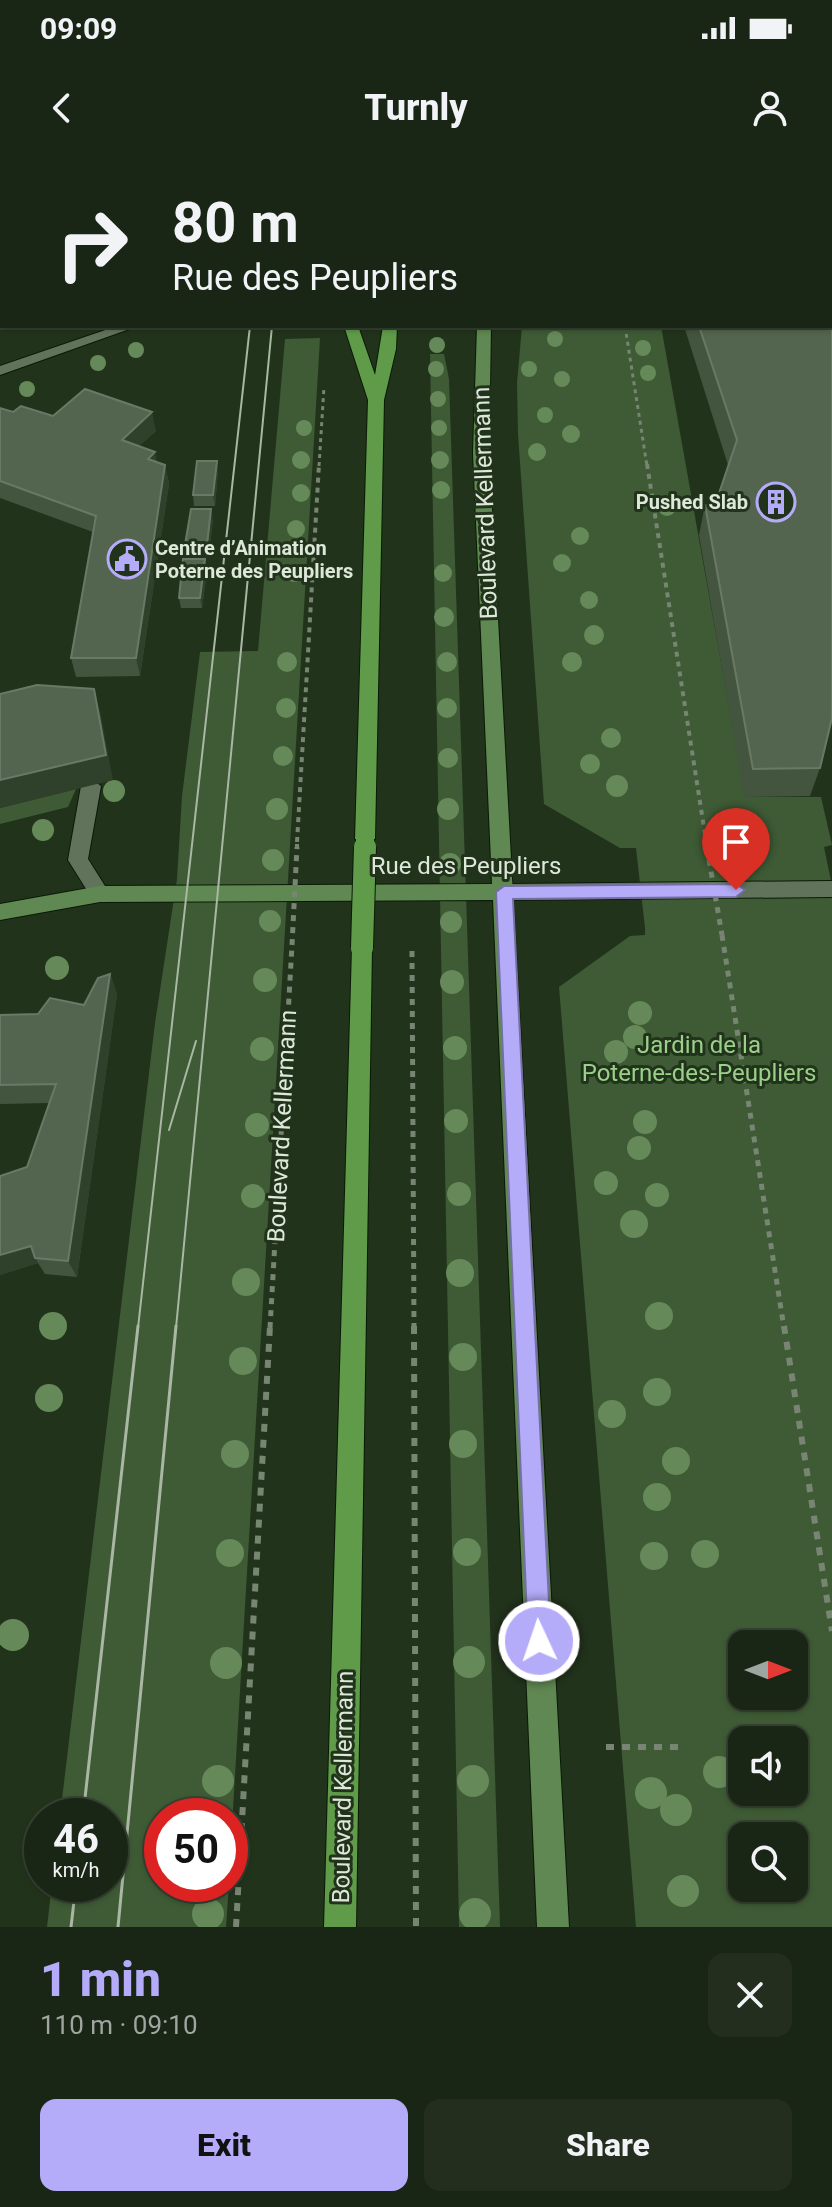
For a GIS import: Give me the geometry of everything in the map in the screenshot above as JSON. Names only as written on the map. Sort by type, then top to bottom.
[{"type":"main road","name":"Boulevard Kellermann","points":[[352,328],[376,400]]},
{"type":"main road","name":"Boulevard Kellermann","points":[[340,1927],[376,400],[389,349],[390,328]]},
{"type":"main road","name":"Boulevard Kellermann","points":[[484,328],[481,453],[553,1927]]},
{"type":"main road","name":"Rue des Peupliers","points":[[0,912],[100,894],[504,892]]},
{"type":"street","points":[[0,371],[125,328]]},
{"type":"street","points":[[91,786],[78,860],[100,894]]},
{"type":"street","name":"Rue des Peupliers","points":[[504,892],[832,889]]},
{"type":"path","points":[[625,328],[832,1631]]},
{"type":"path","name":"Boulevard Kellermann","points":[[236,1927],[325,376]]},
{"type":"path","points":[[412,951],[416,1927]]},
{"type":"path","points":[[606,1747],[679,1747]]},
{"type":"green space","name":"Jardin de la Poterne-des-Peupliers","points":[[522,328],[661,328],[745,797],[821,797],[832,845],[824,847],[832,886],[832,1927],[636,1927],[559,987],[630,936],[645,935],[645,928],[636,848],[620,848],[544,804],[518,434],[517,383]]},
{"type":"green space","points":[[320,338],[234,1798],[144,1798],[144,1902],[228,1902],[226,1927],[47,1927],[50,1902],[128,1902],[128,1798],[62,1798],[155,1023],[177,879],[182,796],[200,652],[258,651],[285,339]]},
{"type":"green space","points":[[430,354],[444,354],[449,379],[500,1927],[459,1927]]},
{"type":"green space","points":[[76,789],[68,807],[0,824],[0,808]]},
{"type":"building","name":"Pushed Slab","points":[[700,328],[832,328],[832,718],[820,768],[753,769],[705,505],[715,505],[737,440]]},
{"type":"building","name":"Centre d’Animation Poterne des Peupliers","points":[[85,389],[152,412],[122,440],[155,452],[148,459],[165,465],[136,658],[71,658],[96,516],[0,481],[0,408],[13,412],[21,406],[53,416]]},
{"type":"building","points":[[197,461],[217,461],[213,495],[193,495]]},
{"type":"building","points":[[191,509],[211,509],[207,545],[185,545]]},
{"type":"building","points":[[183,559],[205,559],[200,598],[179,598]]},
{"type":"building","points":[[37,685],[94,689],[106,755],[0,780],[0,694]]},
{"type":"building","points":[[110,974],[68,1261],[35,1258],[31,1246],[0,1255],[0,1176],[27,1167],[56,1084],[0,1085],[0,1015],[38,1014],[50,998],[84,1005],[98,978]]},
{"type":"tram line","points":[[138,1328],[250,328]]},
{"type":"tram line","points":[[176,1328],[272,328]]},
{"type":"tram line","points":[[169,1130],[196,1041]]},
{"type":"tram line","points":[[85,1798],[138,1326]]},
{"type":"tram line","points":[[118,1927],[176,1326]]},
{"type":"tram line","points":[[71,1927],[74,1902]]},
{"type":"place","name":"Pushed Slab","points":[[776,502]]},
{"type":"place","name":"Centre d’Animation Poterne des Peupliers","points":[[127,559]]},
{"type":"route","points":[[539,1641],[504,892],[736,890]]}]
